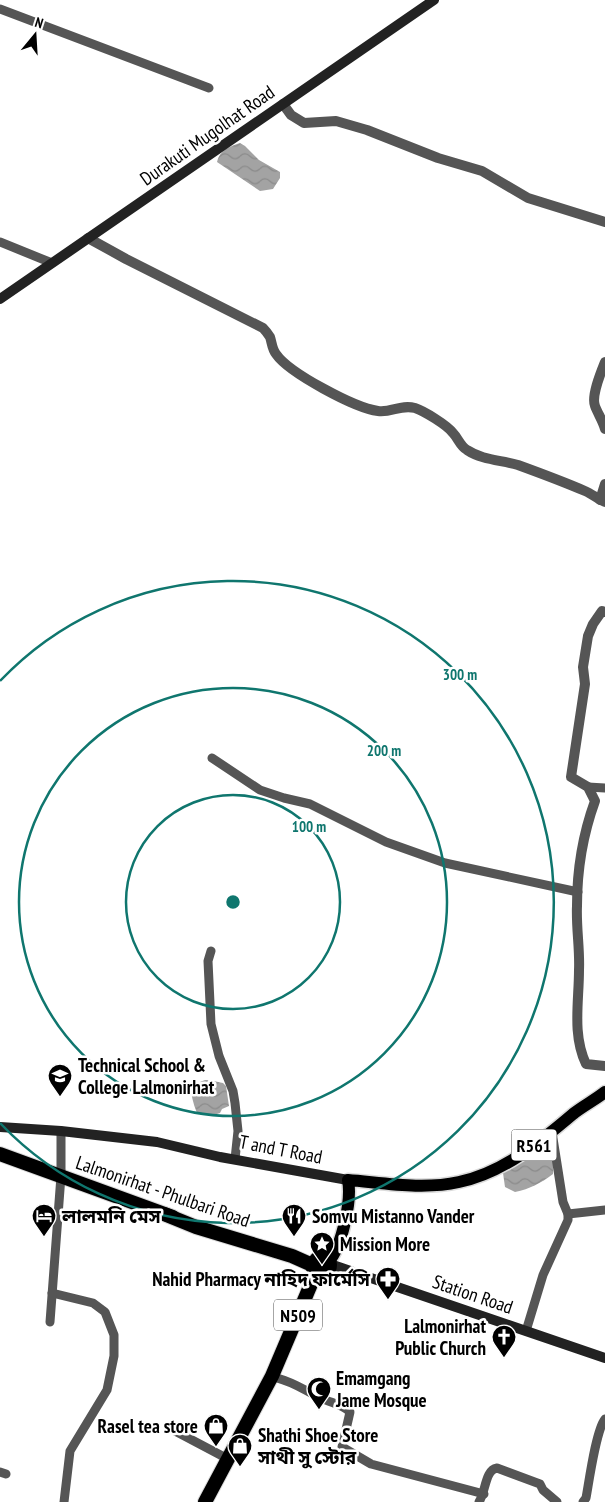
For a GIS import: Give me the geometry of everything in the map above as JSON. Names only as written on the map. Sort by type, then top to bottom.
[{"type":"highway","name":"Lalmonirhat - Phulbari Road","points":[[0,1154],[196,1226],[292,1256],[310,1264],[323,1265]]},
{"type":"highway","name":"N509","points":[[211,1502],[278,1378],[322,1279],[323,1265]]},
{"type":"highway","name":"N509","points":[[205,1502],[272,1376],[314,1278],[323,1265]]},
{"type":"main road","name":"Durakuti Mugolhat Road","points":[[0,299],[434,0]]},
{"type":"main road","name":"R561","points":[[552,1132],[575,1112],[605,1092]]},
{"type":"main road","name":"T and T Road","points":[[0,1127],[156,1142],[348,1180],[416,1186],[455,1183],[478,1177],[513,1159],[552,1132]]},
{"type":"main road","points":[[323,1265],[336,1254],[345,1219],[350,1188],[348,1180]]},
{"type":"main road","name":"Station Road","points":[[323,1265],[605,1358]]},
{"type":"street","points":[[0,9],[209,88]]},
{"type":"street","points":[[283,104],[291,115],[304,123],[336,121],[367,130],[438,158],[482,170],[528,198],[605,222]]},
{"type":"street","points":[[88,238],[263,328],[270,337],[272,348],[282,362],[292,370],[328,390],[364,407],[378,411],[402,406],[415,408],[453,432],[466,450],[517,465],[587,492],[602,501],[605,484]]},
{"type":"street","points":[[0,242],[52,263]]},
{"type":"street","points":[[605,362],[595,394],[594,405],[602,418],[605,429]]},
{"type":"street","points":[[605,612],[602,611],[593,624],[588,636],[582,667],[585,684],[571,777],[588,787],[605,788]]},
{"type":"street","points":[[212,758],[260,790],[310,804],[386,842],[445,863],[578,892]]},
{"type":"street","points":[[588,787],[595,801],[580,859],[576,905],[579,968],[576,1016],[580,1051],[586,1064],[605,1066]]},
{"type":"street","points":[[211,951],[208,961],[211,1024],[219,1056],[233,1091],[236,1104],[238,1131],[235,1159]]},
{"type":"street","points":[[50,1322],[62,1176],[61,1132]]},
{"type":"street","points":[[526,1331],[543,1275],[568,1220],[568,1214],[563,1202],[552,1132]]},
{"type":"street","points":[[568,1214],[605,1210]]},
{"type":"street","points":[[52,1293],[93,1303],[104,1312],[114,1335],[114,1356],[107,1390],[70,1451],[64,1502]]},
{"type":"street","points":[[278,1378],[296,1384],[322,1399],[344,1407],[350,1412],[342,1447],[371,1464],[482,1498],[488,1473],[492,1469],[497,1468],[540,1484],[543,1490],[557,1502]]},
{"type":"street","points":[[583,1502],[586,1498],[602,1422],[605,1419]]},
{"type":"street","points":[[175,1431],[228,1459]]},
{"type":"water","points":[[240,143],[259,160],[280,172],[280,178],[273,189],[260,191],[217,162],[220,155],[229,147]]},
{"type":"water","points":[[205,1080],[223,1083],[226,1086],[229,1106],[222,1109],[220,1113],[214,1115],[197,1113],[192,1099],[190,1083],[195,1084]]},
{"type":"water","points":[[547,1148],[553,1162],[553,1174],[535,1185],[520,1191],[515,1192],[505,1187],[503,1173],[516,1163]]},
{"type":"place","name":"Technical School & College Lalmonirhat","points":[[60,1097]]},
{"type":"place","name":"লালমনি মেস","points":[[44,1237]]},
{"type":"place","name":"Somvu Mistanno Vander","points":[[294,1237]]},
{"type":"place","name":"Mission More","points":[[322,1265]]},
{"type":"place","name":"Nahid Pharmacy নাহিদ ফার্মেসি","points":[[388,1300]]},
{"type":"place","name":"Lalmonirhat Public Church","points":[[504,1358]]},
{"type":"place","name":"Emamgang Jame Mosque","points":[[319,1410]]},
{"type":"place","name":"Rasel tea store","points":[[216,1447]]},
{"type":"place","name":"Shathi Shoe Store সাথী সু স্টোর","points":[[240,1467]]}]
